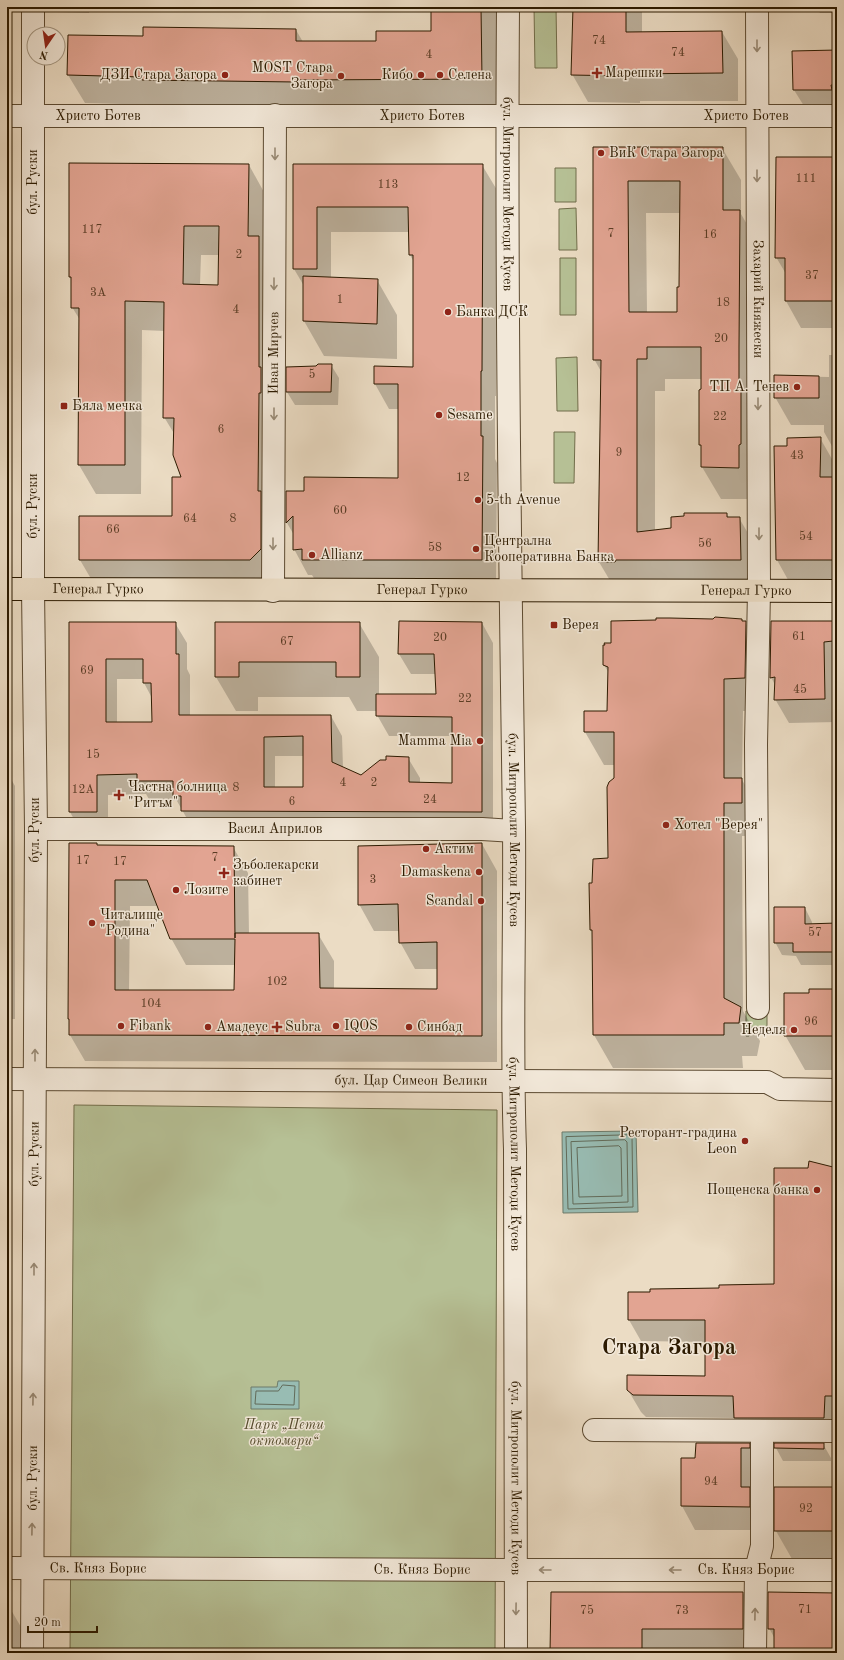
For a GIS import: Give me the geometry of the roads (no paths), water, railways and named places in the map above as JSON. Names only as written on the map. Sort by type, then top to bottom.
[{"type":"main road","name":"Генерал Гурко","points":[[7,589],[837,591]]},
{"type":"street","name":"бул. Руски","points":[[32,1653],[36,829],[33,589],[33,7]]},
{"type":"street","name":"бул. Митрополит Методи Кусев","points":[[508,7],[507,116],[510,591],[514,831],[516,1653]]},
{"type":"street","name":"Захарий Княжески","points":[[758,7],[759,591],[756,744],[758,1008]]},
{"type":"street","name":"Иван Мирчев","points":[[273,590],[275,115]]},
{"type":"street","name":"Христо Ботев","points":[[7,116],[837,116]]},
{"type":"street","name":"Васил Априлов","points":[[36,829],[482,829],[514,831]]},
{"type":"street","name":"бул. Цар Симеон Велики","points":[[7,1080],[767,1082],[780,1089],[837,1090]]},
{"type":"street","points":[[594,1430],[837,1431]]},
{"type":"street","points":[[755,1653],[756,1570],[762,1546],[762,1431]]},
{"type":"street","name":"Св. Княз Борис","points":[[7,1568],[837,1570]]},
{"type":"water","points":[[636,1131],[638,1212],[563,1213],[562,1132]]},
{"type":"water","points":[[278,1381],[299,1381],[299,1409],[251,1409],[251,1387],[277,1387]]},
{"type":"place","name":"Марешки","points":[[597,73]]},
{"type":"place","name":"ДЗИ Стара Загора","points":[[225,75]]},
{"type":"place","name":"Кибо","points":[[421,75]]},
{"type":"place","name":"Селена","points":[[440,75]]},
{"type":"place","name":"MOST Стара Загора","points":[[341,76]]},
{"type":"place","name":"ВиК Стара Загора","points":[[601,153]]},
{"type":"place","name":"Банка ДСК","points":[[448,312]]},
{"type":"place","name":"ТП А. Тенев","points":[[797,387]]},
{"type":"place","name":"Бяла мечка","points":[[64,406]]},
{"type":"place","name":"Sesame","points":[[439,415]]},
{"type":"place","name":"5-th Avenue","points":[[478,500]]},
{"type":"place","name":"Централна Кооперативна Банка","points":[[476,549]]},
{"type":"place","name":"Allianz","points":[[312,555]]},
{"type":"place","name":"Верея","points":[[554,625]]},
{"type":"place","name":"Mamma Mia","points":[[480,741]]},
{"type":"place","name":"Частна болница \"Ритъм\"","points":[[119,795]]},
{"type":"place","name":"Хотел \"Верея\"","points":[[666,825]]},
{"type":"place","name":"Актим","points":[[426,849]]},
{"type":"place","name":"Damaskena","points":[[479,872]]},
{"type":"place","name":"Зъболекарски кабинет","points":[[224,873]]},
{"type":"place","name":"Лозите","points":[[176,890]]},
{"type":"place","name":"Scandal","points":[[481,901]]},
{"type":"place","name":"Читалище \"Родина\"","points":[[92,923]]},
{"type":"place","name":"Fibank","points":[[121,1026]]},
{"type":"place","name":"IQOS","points":[[336,1026]]},
{"type":"place","name":"Амадеус","points":[[208,1027]]},
{"type":"place","name":"Subra","points":[[277,1027]]},
{"type":"place","name":"Синбад","points":[[409,1027]]},
{"type":"place","name":"Неделя","points":[[794,1030]]},
{"type":"place","name":"Ресторант-градина Leon","points":[[745,1141]]},
{"type":"place","name":"Пощенска банка","points":[[817,1190]]},
{"type":"district","name":"Стара Загора","points":[[669,1348]]},
{"type":"park label","name":"Парк „Пети октомври“","points":[[284,1434]]}]
